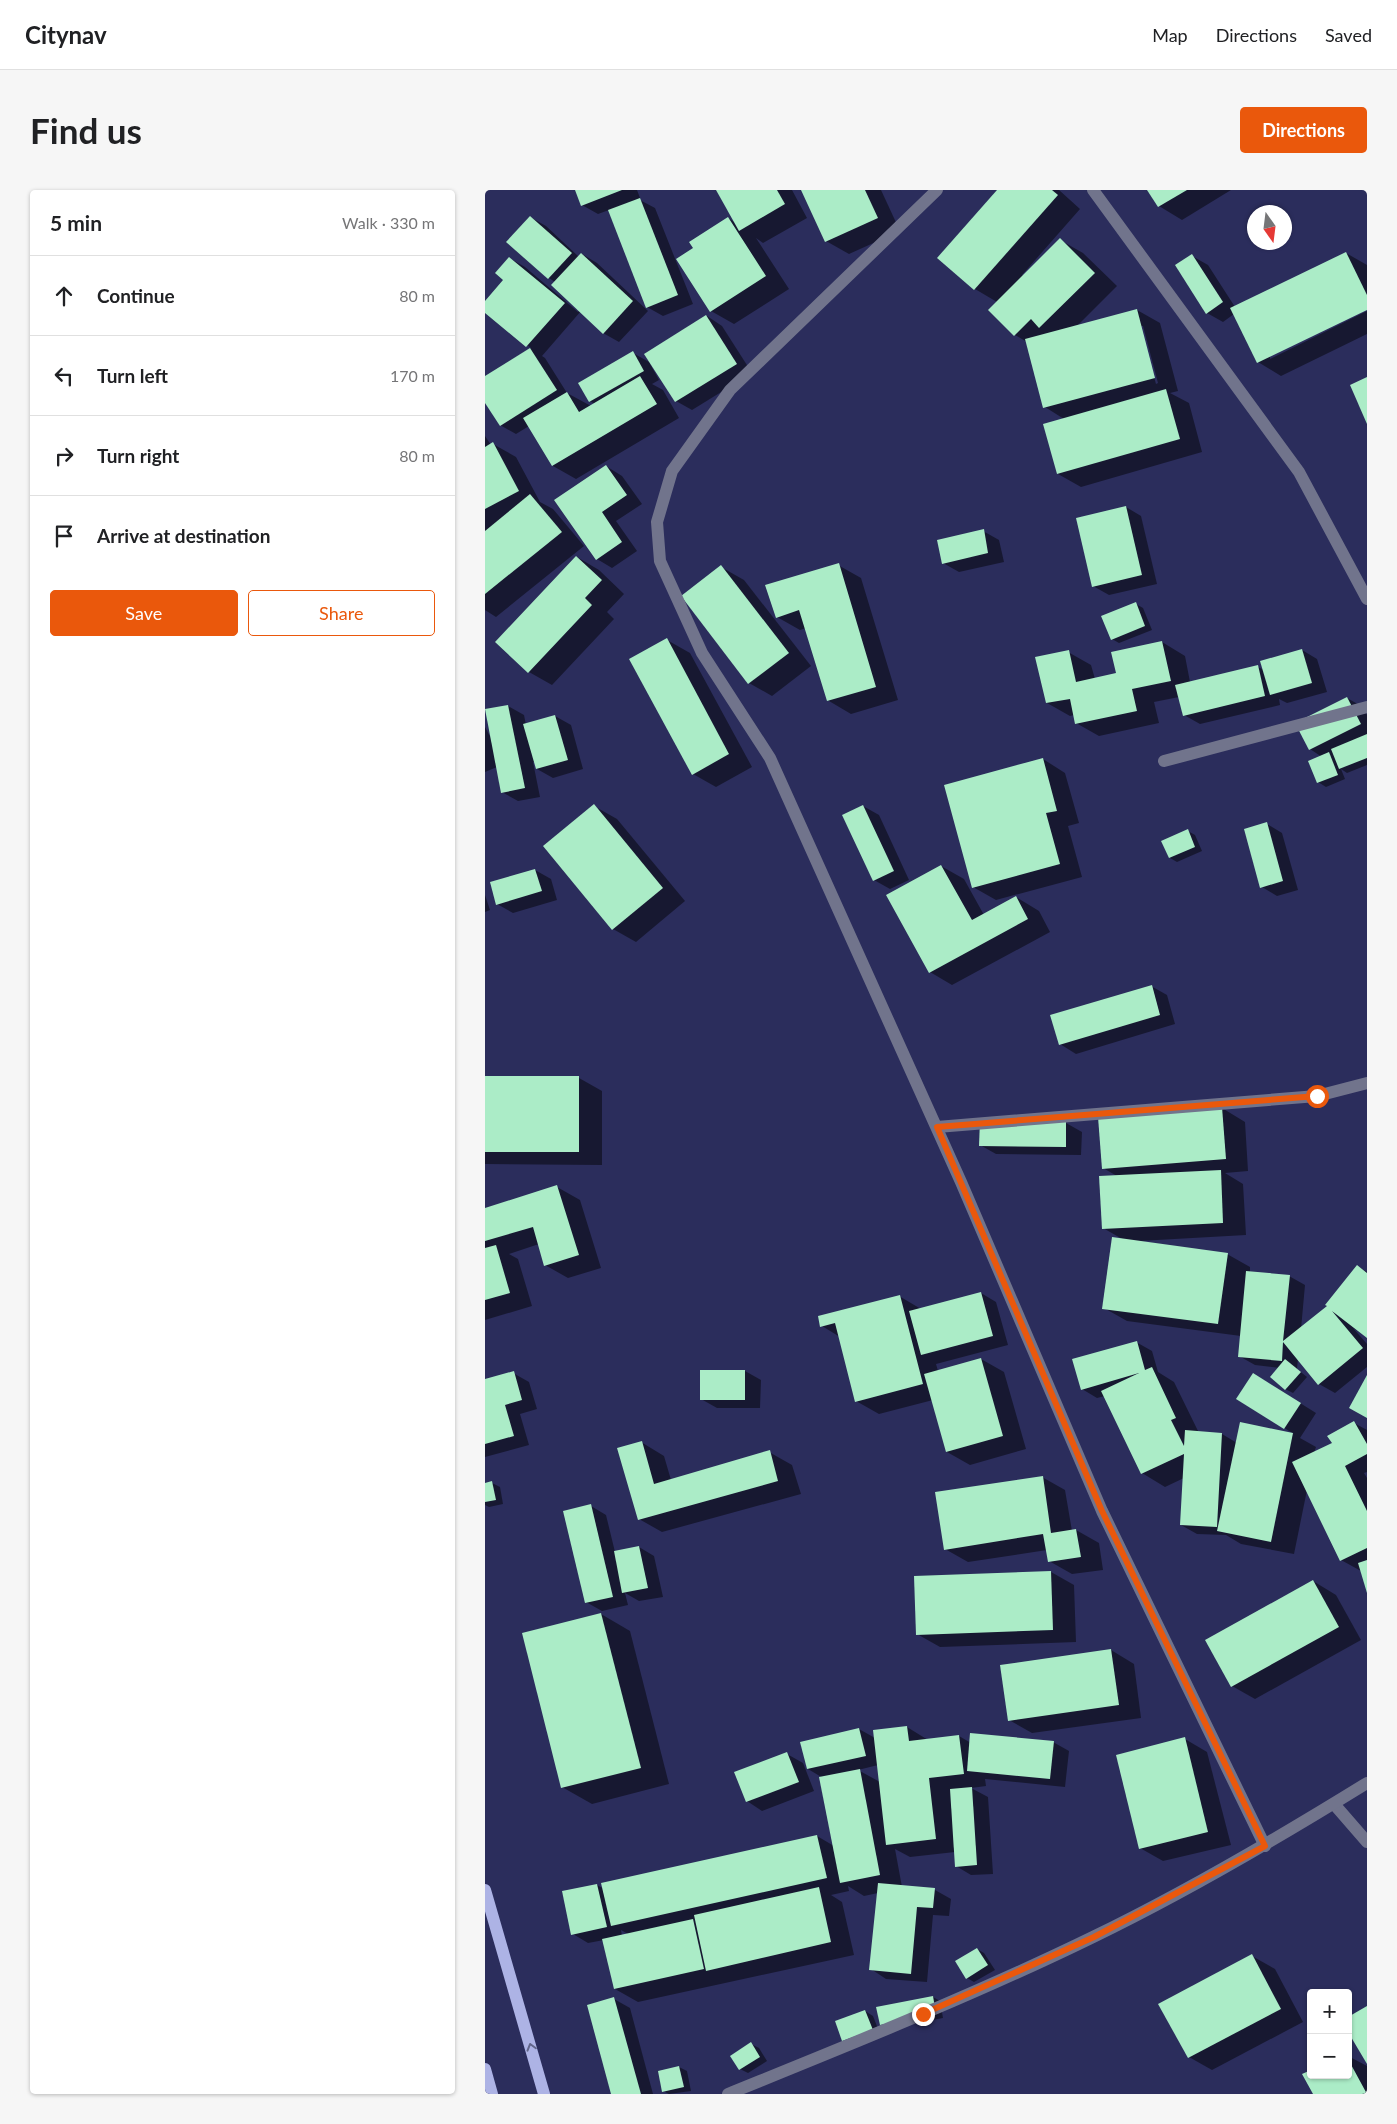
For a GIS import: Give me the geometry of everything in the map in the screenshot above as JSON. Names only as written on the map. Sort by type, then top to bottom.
[{"type":"main road","points":[[485,1890],[545,2094]]},
{"type":"main road","points":[[485,2069],[492,2094]]},
{"type":"street","points":[[937,190],[730,390],[671,471],[657,522],[661,561],[702,653],[770,758],[937,1127],[1102,1511],[1265,1846]]},
{"type":"street","points":[[1093,190],[1299,472],[1367,599]]},
{"type":"street","points":[[1165,761],[1367,707]]},
{"type":"street","points":[[937,1127],[1317,1096],[1367,1083]]},
{"type":"street","points":[[728,2094],[923,2014],[1094,1937],[1265,1846],[1367,1783]]},
{"type":"street","points":[[1334,1804],[1367,1842]]},
{"type":"building","points":[[575,190],[622,190],[581,206]]},
{"type":"building","points":[[716,190],[777,190],[785,204],[739,231]]},
{"type":"building","points":[[801,190],[865,190],[878,218],[825,242]]},
{"type":"building","points":[[997,190],[1052,190],[1058,195],[974,290],[937,258]]},
{"type":"building","points":[[1147,190],[1187,190],[1158,207]]},
{"type":"building","points":[[640,198],[678,295],[646,308],[608,210]]},
{"type":"building","points":[[530,216],[572,253],[548,279],[506,242]]},
{"type":"building","points":[[728,217],[766,276],[710,312],[676,259],[693,248],[689,242]]},
{"type":"building","points":[[1060,238],[1095,273],[1039,328],[1031,319],[1014,336],[988,310]]},
{"type":"building","points":[[1346,252],[1367,295],[1367,310],[1257,363],[1230,308]]},
{"type":"building","points":[[581,253],[633,301],[603,334],[551,285]]},
{"type":"building","points":[[1192,254],[1223,302],[1206,314],[1175,265]]},
{"type":"building","points":[[509,257],[565,303],[526,347],[485,313],[485,301],[503,280],[495,273]]},
{"type":"building","points":[[1137,309],[1155,378],[1043,408],[1025,339]]},
{"type":"building","points":[[706,315],[737,364],[675,402],[644,354]]},
{"type":"building","points":[[530,348],[557,390],[500,426],[485,403],[485,376]]},
{"type":"building","points":[[633,351],[644,371],[589,402],[578,383]]},
{"type":"building","points":[[640,376],[657,404],[552,466],[523,418],[567,392],[579,412]]},
{"type":"building","points":[[1367,377],[1367,424],[1350,385]]},
{"type":"building","points":[[1166,389],[1180,439],[1057,474],[1043,424]]},
{"type":"building","points":[[493,442],[519,491],[485,509],[485,447]]},
{"type":"building","points":[[606,465],[627,495],[602,512],[622,542],[596,560],[554,500]]},
{"type":"building","points":[[530,494],[562,532],[485,594],[485,531]]},
{"type":"building","points":[[1126,506],[1142,575],[1092,587],[1076,518]]},
{"type":"building","points":[[984,529],[988,553],[942,564],[937,540]]},
{"type":"building","points":[[576,556],[602,580],[585,598],[592,605],[528,673],[495,642]]},
{"type":"building","points":[[839,563],[876,687],[827,701],[799,610],[776,618],[765,585]]},
{"type":"building","points":[[721,565],[789,653],[748,684],[681,596]]},
{"type":"building","points":[[1136,602],[1145,626],[1111,640],[1101,616]]},
{"type":"building","points":[[667,638],[729,754],[692,775],[629,659]]},
{"type":"building","points":[[1162,641],[1171,681],[1132,689],[1137,711],[1075,724],[1070,699],[1046,703],[1035,657],[1069,650],[1076,682],[1116,673],[1111,652]]},
{"type":"building","points":[[1302,649],[1312,683],[1270,695],[1260,661]]},
{"type":"building","points":[[1258,665],[1265,696],[1183,716],[1175,685]]},
{"type":"building","points":[[1347,697],[1361,724],[1309,750],[1295,723]]},
{"type":"building","points":[[508,705],[525,788],[501,793],[485,709]]},
{"type":"building","points":[[555,715],[568,760],[536,769],[523,724]]},
{"type":"building","points":[[1367,734],[1367,758],[1339,769],[1331,749]]},
{"type":"building","points":[[1329,752],[1338,775],[1317,783],[1308,761]]},
{"type":"building","points":[[1043,758],[1057,811],[1046,813],[1060,864],[972,888],[944,785]]},
{"type":"building","points":[[594,804],[663,888],[612,930],[543,846]]},
{"type":"building","points":[[863,805],[894,871],[873,881],[842,815]]},
{"type":"building","points":[[1267,822],[1283,881],[1260,888],[1244,829]]},
{"type":"building","points":[[1188,829],[1195,847],[1169,858],[1161,841]]},
{"type":"building","points":[[941,865],[972,920],[1016,896],[1028,919],[929,973],[886,895]]},
{"type":"building","points":[[535,869],[542,891],[496,905],[490,882]]},
{"type":"building","points":[[1152,985],[1160,1015],[1059,1045],[1050,1015]]},
{"type":"building","points":[[485,1076],[579,1076],[579,1152],[485,1152]]},
{"type":"building","points":[[1222,1107],[1226,1159],[1102,1169],[1098,1117]]},
{"type":"building","points":[[980,1120],[1066,1121],[1066,1147],[979,1146]]},
{"type":"building","points":[[1221,1170],[1223,1223],[1102,1229],[1099,1176]]},
{"type":"building","points":[[557,1185],[579,1255],[544,1266],[533,1227],[485,1241],[485,1208]]},
{"type":"building","points":[[1112,1237],[1228,1253],[1218,1324],[1102,1309]]},
{"type":"building","points":[[496,1245],[510,1293],[485,1300],[485,1248]]},
{"type":"building","points":[[1357,1265],[1367,1273],[1367,1338],[1332,1311],[1363,1348],[1318,1385],[1283,1342],[1282,1361],[1238,1357],[1246,1271],[1290,1275],[1283,1341],[1327,1306],[1325,1305]]},
{"type":"building","points":[[981,1292],[993,1336],[921,1355],[909,1311]]},
{"type":"building","points":[[900,1295],[923,1384],[855,1402],[835,1323],[820,1327],[818,1316]]},
{"type":"building","points":[[1137,1341],[1145,1370],[1152,1367],[1176,1418],[1171,1420],[1184,1446],[1185,1430],[1222,1433],[1217,1527],[1180,1525],[1184,1454],[1141,1474],[1101,1391],[1139,1373],[1081,1390],[1072,1359]]},
{"type":"building","points":[[981,1358],[1003,1436],[946,1452],[924,1374]]},
{"type":"building","points":[[1285,1359],[1301,1372],[1285,1390],[1270,1377]]},
{"type":"building","points":[[700,1370],[745,1370],[745,1400],[700,1400]]},
{"type":"building","points":[[514,1371],[522,1400],[505,1405],[514,1436],[485,1444],[485,1379]]},
{"type":"building","points":[[1253,1373],[1301,1403],[1284,1429],[1236,1399]]},
{"type":"building","points":[[1367,1375],[1367,1418],[1349,1408]]},
{"type":"building","points":[[1354,1421],[1367,1444],[1367,1454],[1345,1466],[1367,1511],[1367,1548],[1340,1561],[1292,1462],[1332,1443],[1327,1436]]},
{"type":"building","points":[[1240,1422],[1293,1433],[1271,1542],[1217,1531]]},
{"type":"building","points":[[642,1441],[654,1484],[770,1450],[778,1481],[638,1520],[617,1448]]},
{"type":"building","points":[[1043,1476],[1051,1533],[1076,1529],[1081,1557],[1048,1562],[1043,1534],[944,1550],[935,1492]]},
{"type":"building","points":[[492,1481],[496,1500],[485,1502],[485,1483]]},
{"type":"building","points":[[591,1504],[613,1597],[585,1603],[563,1511]]},
{"type":"building","points":[[639,1546],[648,1588],[622,1593],[614,1551]]},
{"type":"building","points":[[1367,1560],[1367,1593],[1358,1563]]},
{"type":"building","points":[[1051,1571],[1053,1630],[916,1635],[914,1576]]},
{"type":"building","points":[[1313,1580],[1339,1627],[1231,1687],[1205,1640]]},
{"type":"building","points":[[601,1613],[641,1768],[561,1788],[522,1633]]},
{"type":"building","points":[[1111,1649],[1119,1705],[1008,1721],[1000,1665]]},
{"type":"building","points":[[907,1726],[909,1741],[959,1735],[964,1774],[929,1778],[936,1839],[886,1845],[873,1730]]},
{"type":"building","points":[[859,1728],[866,1756],[807,1769],[800,1742]]},
{"type":"building","points":[[970,1733],[1054,1741],[1050,1779],[967,1771]]},
{"type":"building","points":[[1185,1737],[1208,1832],[1139,1849],[1116,1755]]},
{"type":"building","points":[[787,1752],[799,1782],[746,1802],[734,1772]]},
{"type":"building","points":[[860,1769],[880,1875],[840,1883],[819,1777]]},
{"type":"building","points":[[972,1787],[977,1865],[955,1867],[950,1789]]},
{"type":"building","points":[[817,1835],[827,1878],[611,1926],[601,1883]]},
{"type":"building","points":[[878,1883],[935,1888],[933,1908],[917,1907],[911,1974],[869,1970]]},
{"type":"building","points":[[597,1884],[607,1927],[571,1935],[562,1891]]},
{"type":"building","points":[[819,1887],[831,1942],[706,1971],[694,1915]]},
{"type":"building","points":[[693,1919],[704,1969],[614,1989],[602,1939]]},
{"type":"building","points":[[977,1948],[988,1965],[966,1979],[955,1961]]},
{"type":"building","points":[[1252,1954],[1281,2009],[1188,2058],[1158,2004]]},
{"type":"building","points":[[933,1996],[936,2014],[880,2025],[876,2007]]},
{"type":"building","points":[[614,1997],[641,2094],[611,2094],[587,2005]]},
{"type":"building","points":[[1367,2006],[1367,2064],[1352,2039],[1352,2015]]},
{"type":"building","points":[[865,2010],[873,2030],[842,2041],[835,2021]]},
{"type":"building","points":[[751,2042],[760,2057],[739,2070],[730,2056]]},
{"type":"building","points":[[679,2066],[684,2087],[662,2092],[658,2071]]},
{"type":"building","points":[[1352,2066],[1367,2094],[1313,2094],[1302,2074],[1307,2072],[1307,2079],[1352,2079]]},
{"type":"route","points":[[923,2014],[1094,1937],[1265,1846],[1102,1511],[937,1127],[1317,1096]]}]
